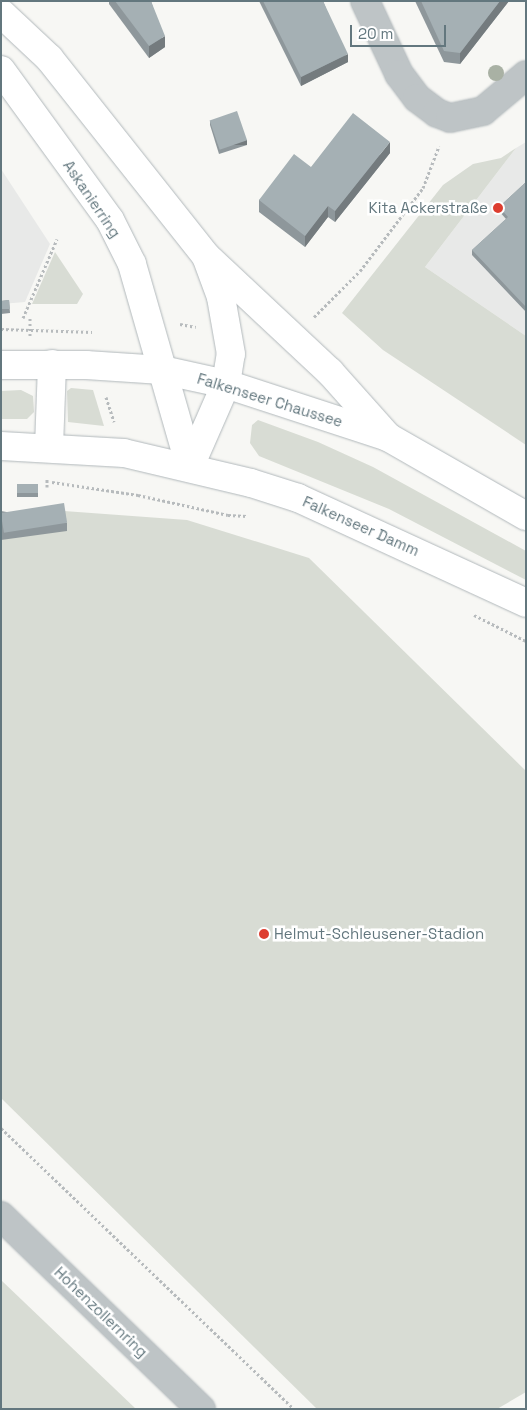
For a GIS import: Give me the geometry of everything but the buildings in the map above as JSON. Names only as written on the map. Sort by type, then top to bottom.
[{"type":"main road","points":[[1,12],[50,58],[206,256],[330,372],[388,437],[526,516]]},
{"type":"main road","name":"Askanierring","points":[[1,70],[110,220],[132,264],[190,466]]},
{"type":"main road","points":[[1,446],[49,447],[124,453],[190,466],[226,384],[231,354],[229,333],[206,256]]},
{"type":"main road","points":[[49,447],[52,364]]},
{"type":"main road","name":"Falkenseer Chaussee","points":[[1,365],[52,364],[162,370],[226,384],[388,437]]},
{"type":"main road","name":"Falkenseer Damm","points":[[190,466],[298,498],[526,603]]},
{"type":"street","points":[[364,1],[399,74],[417,98],[437,113],[450,118],[483,111],[526,75]]},
{"type":"street","name":"Hohenzollernring","points":[[1,1216],[201,1409]]},
{"type":"path","points":[[316,315],[360,272],[423,188],[450,118]]},
{"type":"path","points":[[23,318],[57,239]]},
{"type":"path","points":[[30,317],[30,336]]},
{"type":"path","points":[[174,323],[202,328]]},
{"type":"path","points":[[1,329],[75,331]]},
{"type":"path","points":[[104,391],[116,428]]},
{"type":"path","points":[[38,481],[82,485],[228,515],[253,516]]},
{"type":"path","points":[[465,611],[526,641]]},
{"type":"path","points":[[1,1128],[294,1409]]},
{"type":"shaded area","name":"Kita Ackerstraße","points":[[526,142],[526,336],[425,267],[516,148]]},
{"type":"shaded area","points":[[516,148],[425,267],[526,336],[526,445],[383,350],[342,313],[443,185],[473,164],[501,158]]},
{"type":"shaded area","points":[[1,169],[50,244],[25,302],[1,304]]},
{"type":"shaded area","points":[[55,252],[83,294],[77,304],[32,304]]},
{"type":"shaded area","points":[[71,388],[93,390],[104,426],[68,422],[67,391]]},
{"type":"shaded area","points":[[21,390],[33,396],[34,412],[27,419],[1,419],[1,391]]},
{"type":"shaded area","points":[[258,420],[318,442],[373,467],[526,551],[526,580],[389,509],[259,456],[250,443],[252,425]]},
{"type":"shaded area","name":"Helmut-Schleusener-Stadion","points":[[64,511],[187,520],[309,558],[526,771],[526,1392],[497,1409],[317,1409],[1,1098],[1,520]]},
{"type":"shaded area","points":[[1,1280],[136,1409],[1,1409]]},
{"type":"place","name":"Kita Ackerstraße","points":[[498,208]]},
{"type":"place","name":"Helmut-Schleusener-Stadion","points":[[264,934]]}]
